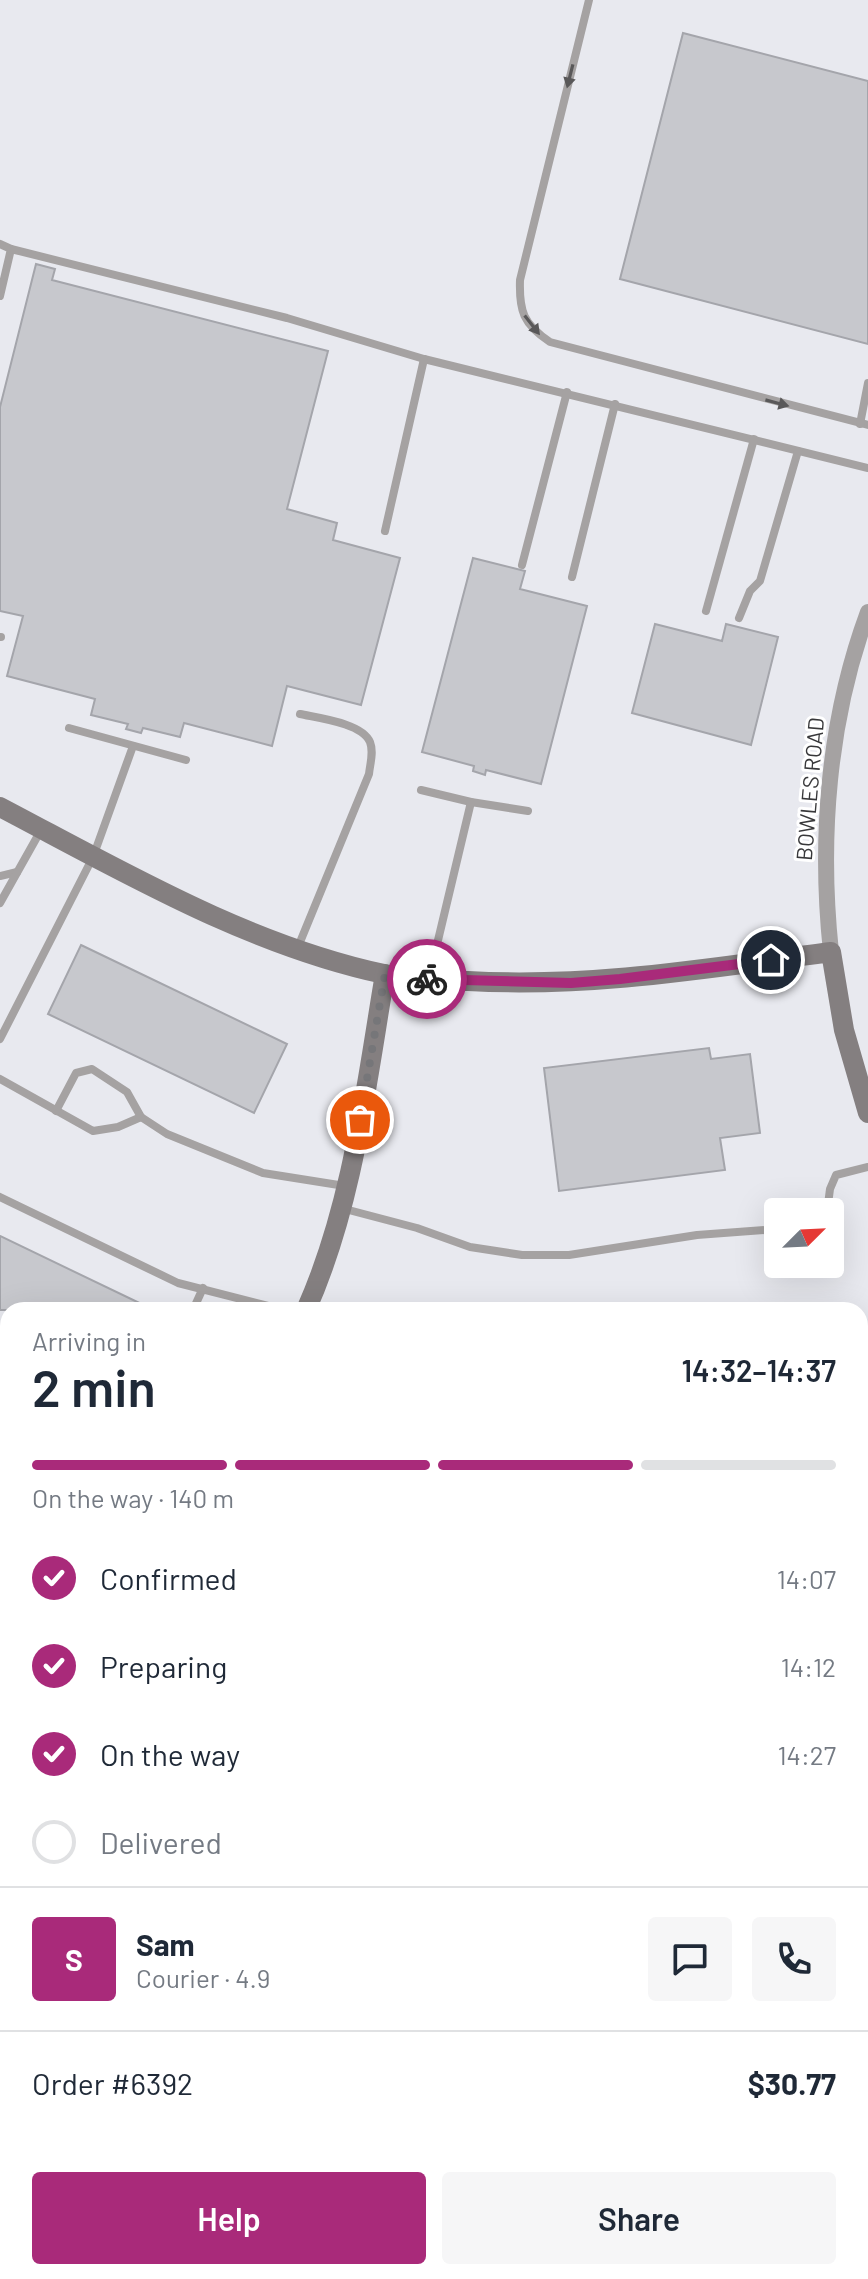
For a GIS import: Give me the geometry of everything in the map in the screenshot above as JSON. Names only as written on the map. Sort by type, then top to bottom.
[{"type":"street","name":"BOWLES ROAD","points":[[868,612],[841,708],[826,833],[831,952],[844,1030],[868,1113]]},
{"type":"street","points":[[0,807],[192,907],[298,948],[385,974],[524,983],[620,979],[831,952]]},
{"type":"street","points":[[309,1302],[324,1264],[346,1186],[385,974]]},
{"type":"lane","points":[[589,0],[520,280],[519,305],[532,329],[550,342],[864,424],[868,383]]},
{"type":"lane","points":[[0,244],[287,318],[424,359],[868,468]]},
{"type":"lane","points":[[0,296],[11,249]]},
{"type":"lane","points":[[385,531],[424,359]]},
{"type":"lane","points":[[522,565],[567,392]]},
{"type":"lane","points":[[572,577],[615,404]]},
{"type":"lane","points":[[706,611],[754,439]]},
{"type":"lane","points":[[739,618],[750,591],[760,581],[798,451]]},
{"type":"lane","points":[[298,948],[369,774],[372,754],[370,740],[359,729],[300,714]]},
{"type":"lane","points":[[69,728],[186,760]]},
{"type":"lane","points":[[0,1039],[93,857],[133,746]]},
{"type":"lane","points":[[421,790],[528,811]]},
{"type":"lane","points":[[428,979],[471,802]]},
{"type":"lane","points":[[0,903],[41,829]]},
{"type":"lane","points":[[0,876],[17,872]]},
{"type":"lane","points":[[56,1111],[76,1073],[92,1069],[127,1092],[141,1117],[167,1134],[263,1173],[346,1186]]},
{"type":"lane","points":[[0,1079],[93,1131],[118,1127],[141,1117]]},
{"type":"lane","points":[[829,1198],[836,1175],[868,1167]]},
{"type":"lane","points":[[0,1197],[178,1283],[255,1302]]},
{"type":"lane","points":[[340,1207],[417,1228],[470,1247],[522,1255],[569,1255],[697,1235],[764,1230]]},
{"type":"lane","points":[[197,1302],[203,1288]]},
{"type":"building","points":[[683,33],[868,81],[868,344],[620,279]]},
{"type":"building","points":[[36,264],[55,269],[52,280],[328,351],[287,509],[337,523],[333,540],[400,558],[361,705],[287,686],[272,746],[184,723],[180,737],[143,728],[141,733],[126,729],[128,724],[91,715],[95,699],[7,676],[23,616],[0,611],[0,407]]},
{"type":"building","points":[[473,558],[525,571],[520,589],[587,606],[541,784],[486,770],[485,775],[473,771],[474,766],[422,752]]},
{"type":"building","points":[[655,624],[722,641],[726,624],[778,637],[751,745],[632,713]]},
{"type":"building","points":[[81,945],[287,1044],[254,1113],[48,1014]]},
{"type":"building","points":[[709,1048],[711,1059],[750,1054],[760,1133],[720,1138],[725,1170],[559,1191],[544,1068]]},
{"type":"building","points":[[0,1236],[137,1302],[0,1302]]},
{"type":"way so far","points":[[360,1120],[385,974],[427,979]]},
{"type":"route","points":[[427,979],[571,983],[771,960]]}]
